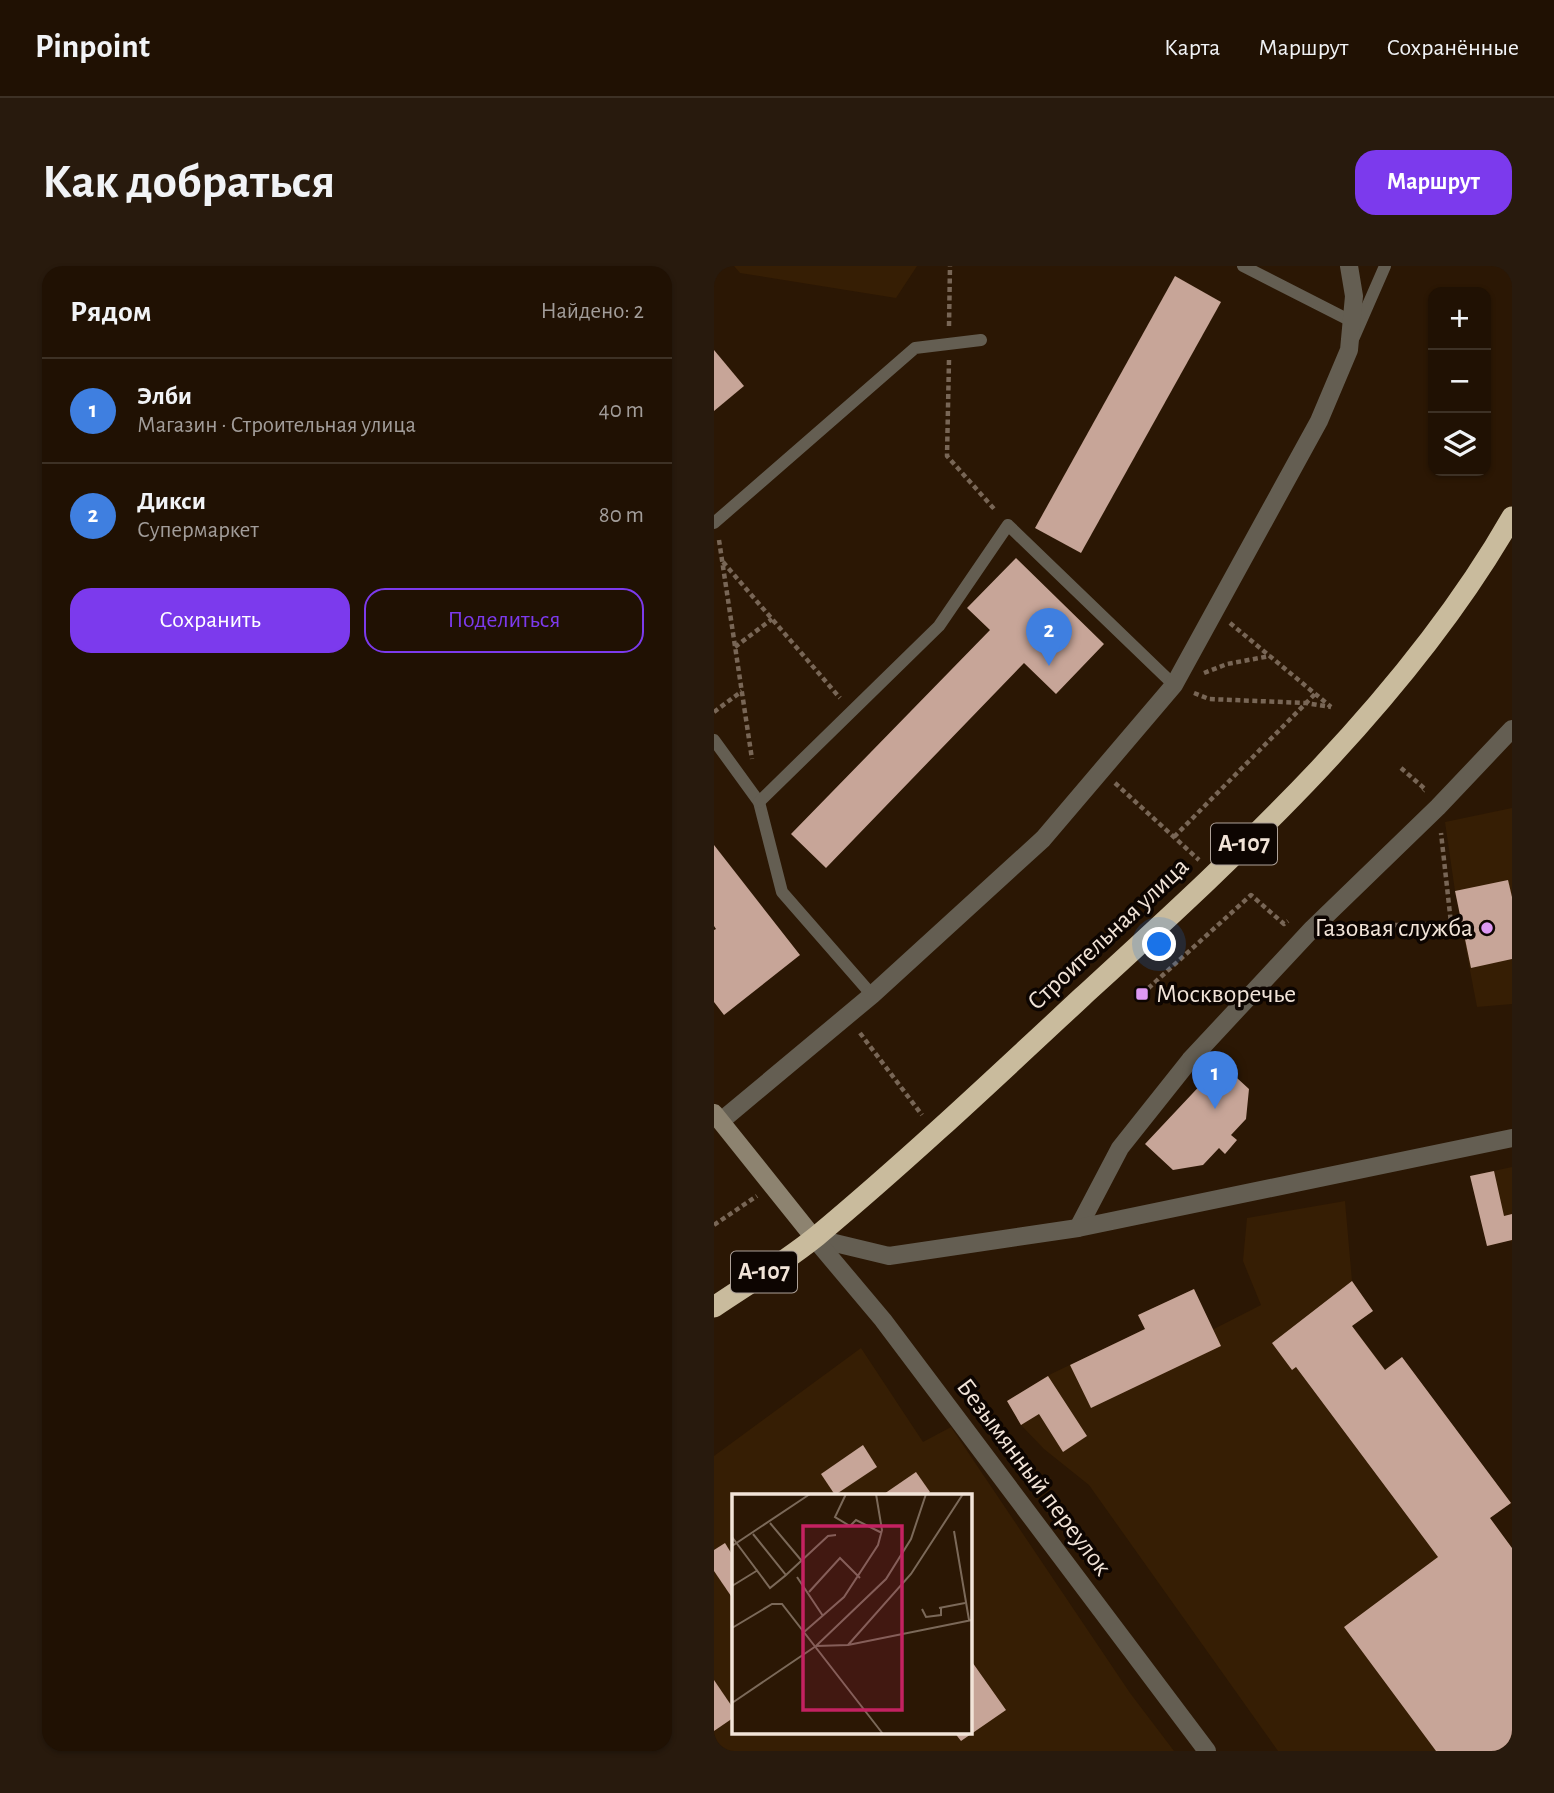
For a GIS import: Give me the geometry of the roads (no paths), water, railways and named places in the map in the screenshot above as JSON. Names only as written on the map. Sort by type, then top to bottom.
[{"type":"highway","name":"Строительная улица","points":[[714,1307],[814,1238],[935,1133],[1175,911],[1281,807],[1370,712],[1449,615],[1512,517]]},
{"type":"street","points":[[1349,266],[1354,296],[1349,350],[1319,421],[1174,685],[1044,839],[872,995],[717,1117],[814,1238],[889,1256],[1078,1228],[1512,1139]]},
{"type":"street","points":[[1078,1228],[1120,1148],[1190,1060],[1312,929],[1438,807],[1512,729]]},
{"type":"street","name":"Безымянный переулок","points":[[814,1238],[883,1320],[1207,1751]]},
{"type":"lane","points":[[1243,266],[1351,321]]},
{"type":"lane","points":[[1349,350],[1385,266]]},
{"type":"lane","points":[[715,522],[915,348],[981,340]]},
{"type":"lane","points":[[759,802],[939,626],[1008,525],[1174,685]]},
{"type":"lane","points":[[714,740],[759,802],[782,892],[872,995]]},
{"type":"place","name":"Дикси","points":[[1049,666]]},
{"type":"place","name":"Газовая служба","points":[[1487,928]]},
{"type":"place","name":"Москворечье","points":[[1142,994]]},
{"type":"place","name":"Элби","points":[[1215,1109]]}]
